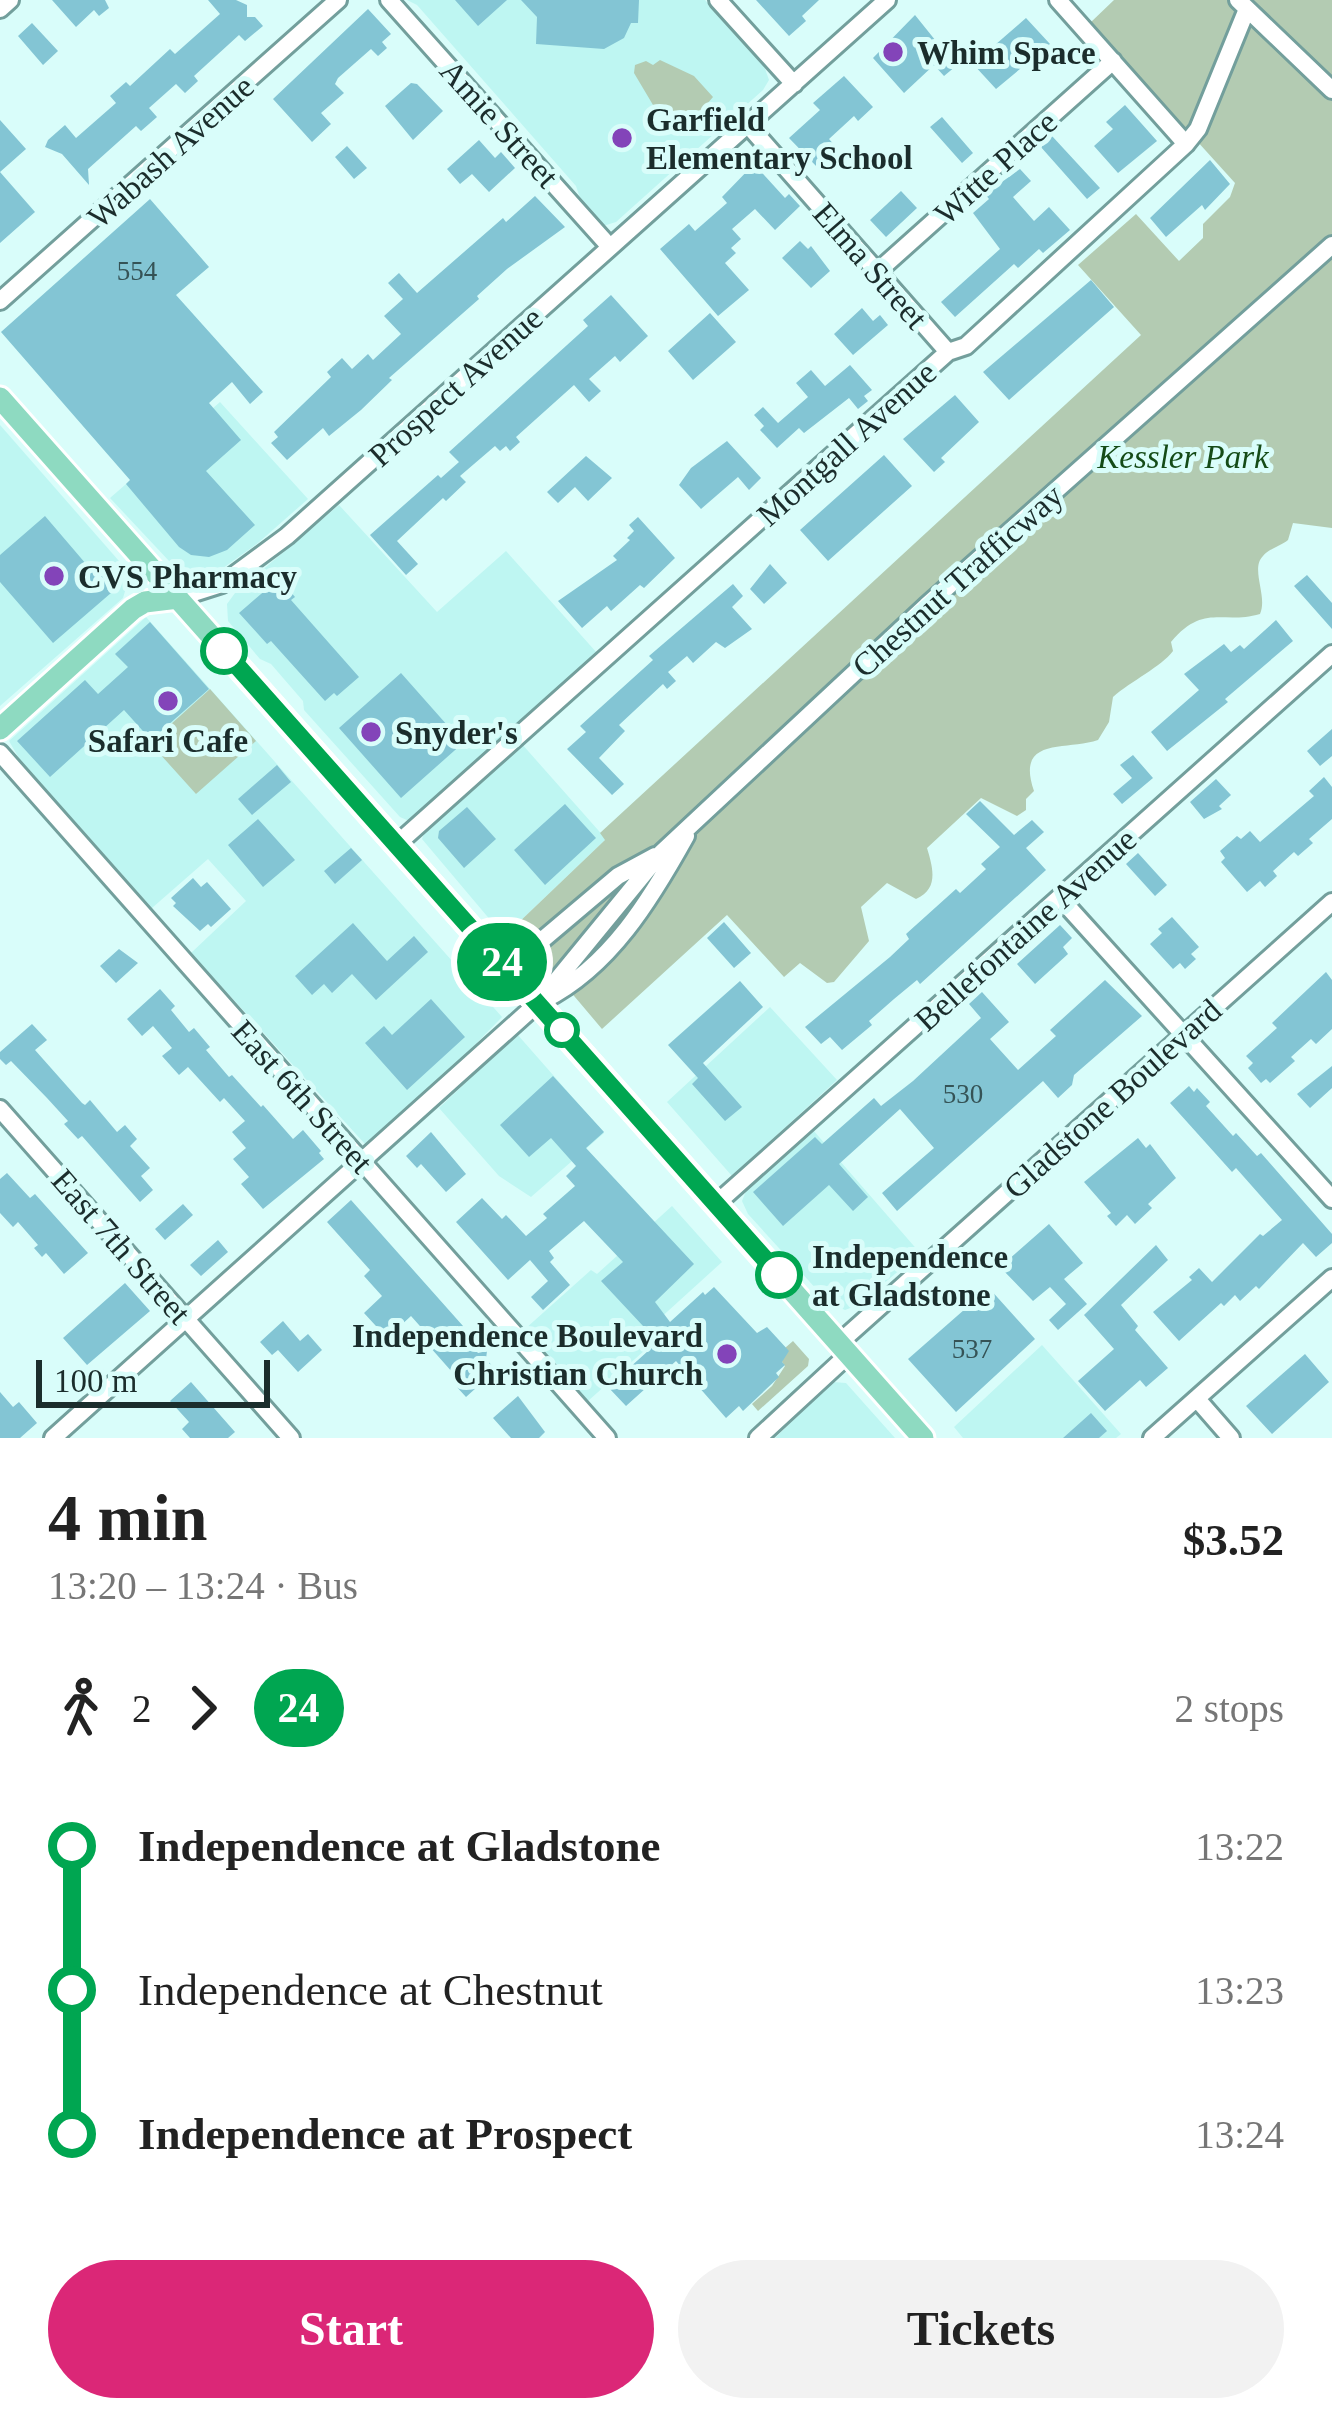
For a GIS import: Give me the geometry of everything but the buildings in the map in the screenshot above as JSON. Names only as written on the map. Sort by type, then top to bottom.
[{"type":"main road","points":[[0,398],[923,1438]]},
{"type":"main road","name":"Prospect Avenue","points":[[0,729],[133,609],[145,602],[178,598]]},
{"type":"street","points":[[0,9],[10,0]]},
{"type":"street","name":"Wabash Avenue","points":[[0,301],[338,0]]},
{"type":"street","name":"Amie Street","points":[[389,0],[610,247]]},
{"type":"street","points":[[718,0],[794,84]]},
{"type":"street","name":"Prospect Avenue","points":[[178,598],[222,584],[287,536],[887,0]]},
{"type":"street","points":[[1058,0],[1186,144]]},
{"type":"street","points":[[1243,4],[1332,90]]},
{"type":"street","name":"Montgall Avenue","points":[[396,845],[947,352],[965,346],[1186,144],[1198,129],[1243,4]]},
{"type":"street","name":"Witte Place","points":[[878,272],[1113,62]]},
{"type":"street","name":"Elma Street","points":[[748,125],[947,352]]},
{"type":"street","name":"Chestnut Trafficway","points":[[538,1003],[662,853],[926,606],[1332,244]]},
{"type":"street","name":"Bellefontaine Avenue","points":[[716,1204],[1332,653]]},
{"type":"street","name":"East 6th Street","points":[[0,753],[607,1438]]},
{"type":"street","name":"Chestnut Trafficway","points":[[538,1003],[572,986],[628,928],[693,824]]},
{"type":"street","points":[[508,969],[618,876],[662,853]]},
{"type":"street","points":[[1060,898],[1332,1199]]},
{"type":"street","name":"Gladstone Boulevard","points":[[758,1438],[844,1348],[1332,902]]},
{"type":"street","points":[[53,1438],[538,1003]]},
{"type":"street","name":"East 7th Street","points":[[0,1108],[291,1438]]},
{"type":"street","points":[[1152,1438],[1332,1278]]},
{"type":"street","points":[[1196,1399],[1231,1438]]},
{"type":"shaded area","name":"Garfield Elementary School","points":[[407,0],[705,0],[763,63],[769,80],[616,222],[603,226],[583,207],[576,186],[417,5]]},
{"type":"shaded area","points":[[220,402],[308,499],[258,543],[205,581],[194,583],[110,498]]},
{"type":"shaded area","points":[[0,425],[126,569],[128,581],[123,598],[0,706]]},
{"type":"shaded area","points":[[339,505],[437,612],[506,551],[597,653],[409,821],[400,817],[304,710],[303,701],[271,664],[260,659],[228,621],[227,604],[235,593]]},
{"type":"shaded area","points":[[146,617],[502,1017],[365,1144],[191,953],[246,901],[208,859],[152,908],[20,760],[9,741]]},
{"type":"shaded area","points":[[521,743],[606,839],[516,925],[530,942],[520,946],[508,941],[422,839],[425,831]]},
{"type":"shaded area","points":[[770,1007],[837,1080],[732,1176],[667,1102]]},
{"type":"shaded area","points":[[517,1034],[604,1133],[531,1197],[499,1176],[439,1108]]},
{"type":"shaded area","points":[[813,1130],[920,1253],[858,1305],[845,1310],[829,1303],[748,1214],[742,1201],[746,1191]]},
{"type":"shaded area","points":[[672,1206],[722,1262],[646,1331],[654,1342],[588,1401],[525,1329],[591,1270],[597,1274]]},
{"type":"shaded area","points":[[1042,1345],[1121,1434],[1116,1438],[963,1438],[954,1427]]},
{"type":"shaded area","points":[[833,1382],[846,1383],[895,1438],[775,1438]]},
{"type":"green space","name":"Kessler Park","points":[[1114,0],[1332,0],[1332,528],[1293,523],[1288,540],[1259,561],[1260,614],[1193,623],[1171,642],[1173,651],[1168,657],[1113,697],[1109,722],[1098,740],[1037,754],[1031,761],[1034,791],[1026,799],[1026,810],[1017,816],[981,798],[927,848],[932,877],[923,895],[916,899],[887,883],[861,907],[869,941],[834,982],[827,983],[800,963],[784,977],[727,915],[602,1029],[515,926],[605,840],[600,833],[1141,335],[1078,265],[1136,214],[1179,261],[1203,238],[1203,224],[1230,197],[1235,183],[1090,23]]},
{"type":"green space","points":[[660,60],[694,76],[713,97],[676,128],[656,110],[634,73],[635,65]]},
{"type":"green space","points":[[210,689],[256,741],[196,794],[150,743]]},
{"type":"green space","points":[[793,1341],[809,1359],[808,1366],[758,1411],[752,1404],[772,1386],[785,1366],[785,1348]]},
{"type":"bus line","name":"24","points":[[224,651],[779,1275]]},
{"type":"place","name":"Whim Space","points":[[893,52]]},
{"type":"place","name":"Garfield Elementary School","points":[[622,138]]},
{"type":"place","name":"CVS Pharmacy","points":[[54,576]]},
{"type":"place","name":"Safari Cafe","points":[[168,701]]},
{"type":"place","name":"Snyder's","points":[[371,732]]},
{"type":"place","name":"Independence at Gladstone","points":[[779,1275]]},
{"type":"place","name":"Independence Boulevard Christian Church","points":[[727,1354]]}]
